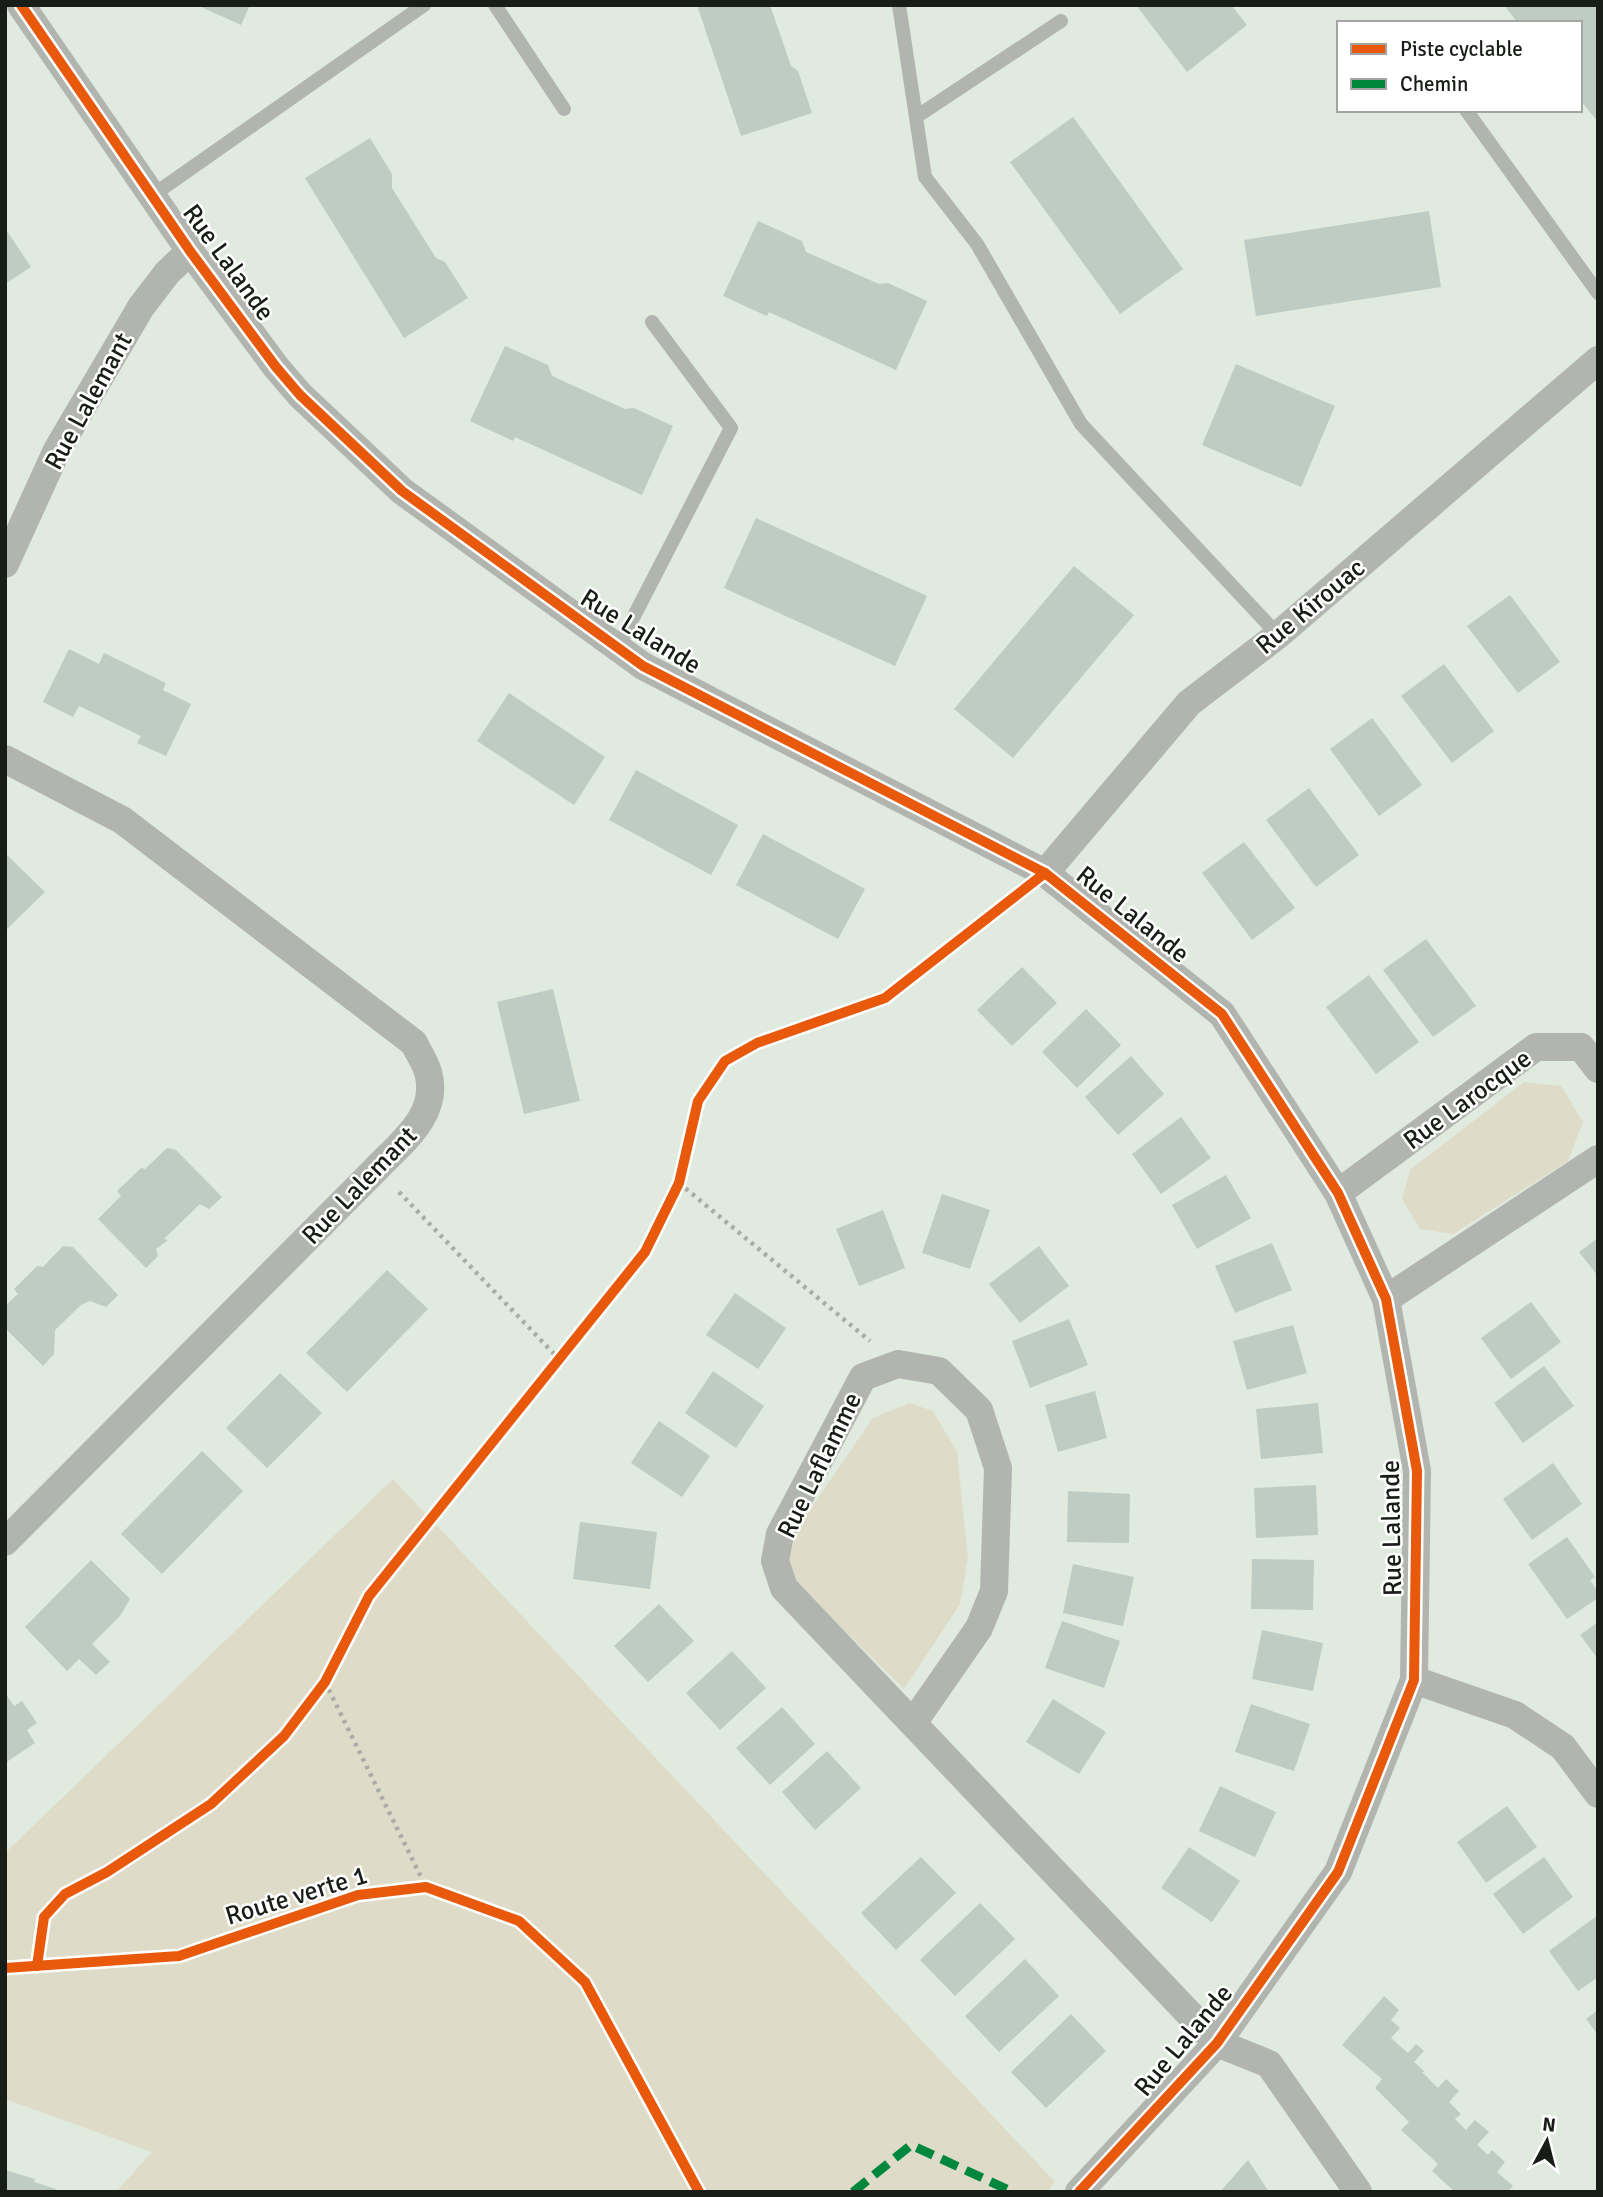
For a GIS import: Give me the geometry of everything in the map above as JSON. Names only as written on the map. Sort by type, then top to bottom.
[{"type":"street","name":"Rue Lalande","points":[[21,5],[190,251],[300,395],[402,491],[643,666],[1045,873],[1222,1014],[1338,1193],[1386,1299],[1417,1471],[1413,1680],[1338,1872],[1217,2043],[1079,2192]]},
{"type":"street","name":"Rue Lalemant","points":[[5,564],[57,450],[135,317],[159,282],[190,251]]},
{"type":"street","name":"Rue Kirouac","points":[[1045,873],[1189,703],[1278,635],[1598,360]]},
{"type":"street","name":"Rue Lalemant","points":[[5,759],[122,820],[414,1042],[428,1073],[430,1100],[420,1123],[376,1169],[5,1542]]},
{"type":"street","name":"Rue Larocque","points":[[1338,1193],[1536,1047],[1581,1047],[1598,1069]]},
{"type":"street","points":[[1386,1299],[1598,1159]]},
{"type":"street","points":[[898,1364],[939,1371],[979,1410],[998,1468],[994,1591],[979,1628],[913,1723]]},
{"type":"street","name":"Rue Laflamme","points":[[898,1364],[863,1377],[780,1534],[775,1561],[785,1588],[1217,2043]]},
{"type":"street","points":[[1413,1680],[1515,1715],[1563,1747],[1598,1794]]},
{"type":"street","points":[[1217,2043],[1269,2064],[1358,2192]]},
{"type":"lane","points":[[153,195],[424,5]]},
{"type":"lane","points":[[495,5],[564,109]]},
{"type":"lane","points":[[899,5],[925,177],[977,244],[1081,424],[1278,635]]},
{"type":"lane","points":[[916,117],[1061,21]]},
{"type":"lane","points":[[1467,112],[1598,292]]},
{"type":"lane","points":[[617,649],[731,428],[652,322]]},
{"type":"path","points":[[376,1169],[558,1359]]},
{"type":"path","points":[[674,1195],[682,1171]]},
{"type":"path","points":[[679,1183],[898,1364]]},
{"type":"path","points":[[550,1369],[567,1348]]},
{"type":"path","points":[[317,1693],[331,1670]]},
{"type":"path","points":[[325,1682],[426,1887]]},
{"type":"path","points":[[412,1888],[426,1887],[438,1891]]},
{"type":"shaded area","points":[[1524,1082],[1561,1086],[1583,1122],[1568,1161],[1453,1234],[1420,1229],[1402,1199],[1410,1170]]},
{"type":"shaded area","points":[[909,1403],[933,1411],[957,1452],[968,1559],[960,1604],[904,1689],[795,1582],[786,1562],[791,1537],[873,1418]]},
{"type":"shaded area","points":[[393,1479],[1055,2182],[1047,2192],[116,2192],[152,2152],[5,2099],[5,1853]]},
{"type":"building","points":[[197,5],[250,5],[241,25]]},
{"type":"building","points":[[697,5],[770,5],[791,66],[798,71],[812,113],[741,136]]},
{"type":"building","points":[[1136,5],[1231,5],[1247,25],[1187,72]]},
{"type":"building","points":[[1504,5],[1598,5],[1598,122],[1582,102],[1582,21],[1516,21]]},
{"type":"building","points":[[1073,117],[1183,269],[1120,314],[1010,162]]},
{"type":"building","points":[[370,138],[392,174],[392,188],[436,258],[445,262],[468,298],[404,338],[305,178]]},
{"type":"building","points":[[1429,211],[1441,287],[1256,316],[1244,240]]},
{"type":"building","points":[[758,221],[802,241],[806,252],[879,284],[888,283],[927,301],[896,370],[769,312],[767,316],[723,296]]},
{"type":"building","points":[[5,228],[31,267],[5,284]]},
{"type":"building","points":[[505,346],[548,365],[552,376],[625,409],[634,408],[673,426],[642,495],[515,437],[513,441],[470,421]]},
{"type":"building","points":[[1236,364],[1335,406],[1301,487],[1202,445]]},
{"type":"building","points":[[756,518],[927,596],[895,666],[724,588]]},
{"type":"building","points":[[1074,566],[1134,615],[1013,758],[954,709]]},
{"type":"building","points":[[1510,595],[1560,662],[1518,693],[1467,626]]},
{"type":"building","points":[[69,649],[99,664],[104,653],[166,683],[163,690],[191,704],[166,756],[137,743],[141,736],[79,706],[73,717],[43,702]]},
{"type":"building","points":[[1444,664],[1494,731],[1452,763],[1401,696]]},
{"type":"building","points":[[509,693],[605,757],[574,805],[477,741]]},
{"type":"building","points":[[1372,718],[1422,785],[1379,816],[1330,749]]},
{"type":"building","points":[[636,770],[738,825],[711,875],[609,820]]},
{"type":"building","points":[[1309,788],[1359,855],[1316,887],[1266,820]]},
{"type":"building","points":[[763,834],[865,889],[838,939],[736,885]]},
{"type":"building","points":[[1244,842],[1295,908],[1252,940],[1202,873]]},
{"type":"building","points":[[5,853],[45,892],[5,931]]},
{"type":"building","points":[[1426,939],[1476,1006],[1433,1037],[1383,970]]},
{"type":"building","points":[[1022,967],[1057,1003],[1012,1046],[977,1010]]},
{"type":"building","points":[[1369,975],[1419,1042],[1376,1074],[1326,1007]]},
{"type":"building","points":[[553,989],[580,1101],[524,1114],[497,1002]]},
{"type":"building","points":[[1086,1009],[1121,1045],[1077,1088],[1042,1052]]},
{"type":"building","points":[[1131,1056],[1164,1094],[1118,1135],[1085,1097]]},
{"type":"building","points":[[1181,1117],[1211,1158],[1161,1194],[1132,1154]]},
{"type":"building","points":[[167,1148],[176,1150],[222,1197],[209,1209],[200,1204],[164,1239],[168,1240],[156,1249],[158,1256],[146,1268],[98,1219],[121,1196],[117,1191]]},
{"type":"building","points":[[1226,1175],[1251,1218],[1197,1249],[1172,1205]]},
{"type":"building","points":[[942,1194],[990,1210],[970,1269],[922,1253]]},
{"type":"building","points":[[883,1210],[905,1268],[859,1286],[836,1229]]},
{"type":"building","points":[[1598,1238],[1598,1276],[1579,1252]]},
{"type":"building","points":[[1272,1243],[1292,1290],[1235,1313],[1215,1266]]},
{"type":"building","points":[[63,1246],[73,1247],[118,1295],[106,1307],[90,1301],[81,1305],[55,1330],[54,1354],[43,1366],[5,1328],[5,1306],[18,1294],[14,1289],[37,1266],[43,1267]]},
{"type":"building","points":[[1039,1246],[1069,1286],[1020,1323],[989,1284]]},
{"type":"building","points":[[387,1270],[428,1309],[347,1392],[306,1353]]},
{"type":"building","points":[[735,1293],[786,1328],[758,1369],[706,1335]]},
{"type":"building","points":[[1531,1302],[1561,1342],[1511,1379],[1481,1338]]},
{"type":"building","points":[[1069,1319],[1088,1365],[1030,1388],[1012,1341]]},
{"type":"building","points":[[1293,1325],[1307,1373],[1247,1390],[1233,1341]]},
{"type":"building","points":[[1544,1366],[1574,1406],[1523,1443],[1494,1403]]},
{"type":"building","points":[[713,1371],[764,1406],[736,1448],[685,1413]]},
{"type":"building","points":[[280,1373],[322,1413],[267,1468],[226,1428]]},
{"type":"building","points":[[1095,1391],[1107,1438],[1058,1452],[1045,1405]]},
{"type":"building","points":[[1318,1403],[1323,1453],[1261,1459],[1256,1409]]},
{"type":"building","points":[[659,1421],[710,1456],[682,1497],[631,1463]]},
{"type":"building","points":[[202,1451],[243,1491],[162,1574],[121,1534]]},
{"type":"building","points":[[1553,1463],[1582,1504],[1532,1540],[1503,1499]]},
{"type":"building","points":[[1316,1485],[1318,1535],[1256,1538],[1254,1488]]},
{"type":"building","points":[[1068,1491],[1130,1494],[1129,1543],[1067,1542]]},
{"type":"building","points":[[580,1522],[657,1532],[650,1589],[573,1579]]},
{"type":"building","points":[[1567,1537],[1595,1577],[1590,1580],[1598,1592],[1598,1598],[1567,1619],[1528,1564]]},
{"type":"building","points":[[1252,1559],[1314,1560],[1313,1610],[1251,1609]]},
{"type":"building","points":[[91,1560],[130,1599],[120,1616],[92,1644],[110,1662],[96,1675],[79,1659],[67,1671],[25,1627]]},
{"type":"building","points":[[1073,1564],[1134,1577],[1123,1626],[1063,1613]]},
{"type":"building","points":[[659,1604],[694,1641],[648,1682],[614,1646]]},
{"type":"building","points":[[1062,1621],[1120,1641],[1104,1688],[1045,1668]]},
{"type":"building","points":[[1598,1622],[1598,1659],[1580,1635]]},
{"type":"building","points":[[1262,1630],[1323,1643],[1313,1691],[1252,1679]]},
{"type":"building","points":[[732,1651],[766,1688],[720,1730],[686,1693]]},
{"type":"building","points":[[5,1693],[14,1706],[22,1701],[37,1723],[27,1730],[35,1743],[5,1763]]},
{"type":"building","points":[[1053,1699],[1106,1732],[1079,1774],[1026,1742]]},
{"type":"building","points":[[1251,1704],[1310,1724],[1294,1771],[1235,1752]]},
{"type":"building","points":[[782,1707],[815,1744],[770,1785],[736,1748]]},
{"type":"building","points":[[827,1751],[861,1788],[815,1830],[782,1792]]},
{"type":"building","points":[[1220,1786],[1276,1812],[1255,1857],[1199,1831]]},
{"type":"building","points":[[1507,1806],[1537,1847],[1486,1883],[1457,1842]]},
{"type":"building","points":[[1189,1847],[1240,1881],[1212,1922],[1161,1888]]},
{"type":"building","points":[[921,1857],[956,1893],[896,1950],[861,1913]]},
{"type":"building","points":[[1544,1857],[1573,1897],[1523,1934],[1493,1894]]},
{"type":"building","points":[[980,1903],[1015,1939],[955,1996],[920,1960]]},
{"type":"building","points":[[1598,1915],[1598,1977],[1578,1991],[1549,1951]]},
{"type":"building","points":[[1025,1959],[1059,1996],[999,2052],[965,2016]]},
{"type":"building","points":[[1384,1996],[1399,2010],[1391,2020],[1400,2028],[1391,2038],[1408,2053],[1416,2044],[1424,2051],[1414,2062],[1425,2072],[1422,2072],[1438,2088],[1446,2079],[1459,2091],[1449,2102],[1461,2114],[1455,2119],[1466,2130],[1475,2120],[1489,2132],[1477,2145],[1488,2155],[1492,2150],[1505,2162],[1497,2172],[1513,2186],[1507,2192],[1455,2192],[1432,2171],[1438,2164],[1401,2130],[1409,2122],[1375,2088],[1382,2079],[1342,2045]]},
{"type":"building","points":[[1598,2010],[1598,2035],[1586,2019]]},
{"type":"building","points":[[1071,2014],[1106,2051],[1046,2108],[1011,2072]]},
{"type":"building","points":[[1248,2160],[1269,2192],[1220,2192]]},
{"type":"building","points":[[5,2170],[35,2179],[34,2182],[56,2189],[55,2192],[5,2192]]},
{"type":"marked path","points":[[853,2192],[911,2145],[1013,2192]]},
{"type":"cycle path","points":[[21,5],[190,251],[276,367],[300,395],[402,491],[643,666],[1045,873],[1222,1014],[1338,1193],[1386,1299],[1417,1471],[1414,1680],[1338,1872],[1217,2043],[1079,2192]]},
{"type":"cycle path","points":[[37,1966],[44,1917],[65,1894],[107,1872],[211,1804],[284,1736],[325,1682],[369,1596],[645,1252],[679,1183],[698,1101],[725,1061],[757,1043],[885,998],[1045,873]]},
{"type":"cycle path","name":"Route verte 1","points":[[5,1968],[179,1956],[358,1895],[426,1887],[519,1921],[585,1982],[699,2192]]}]
